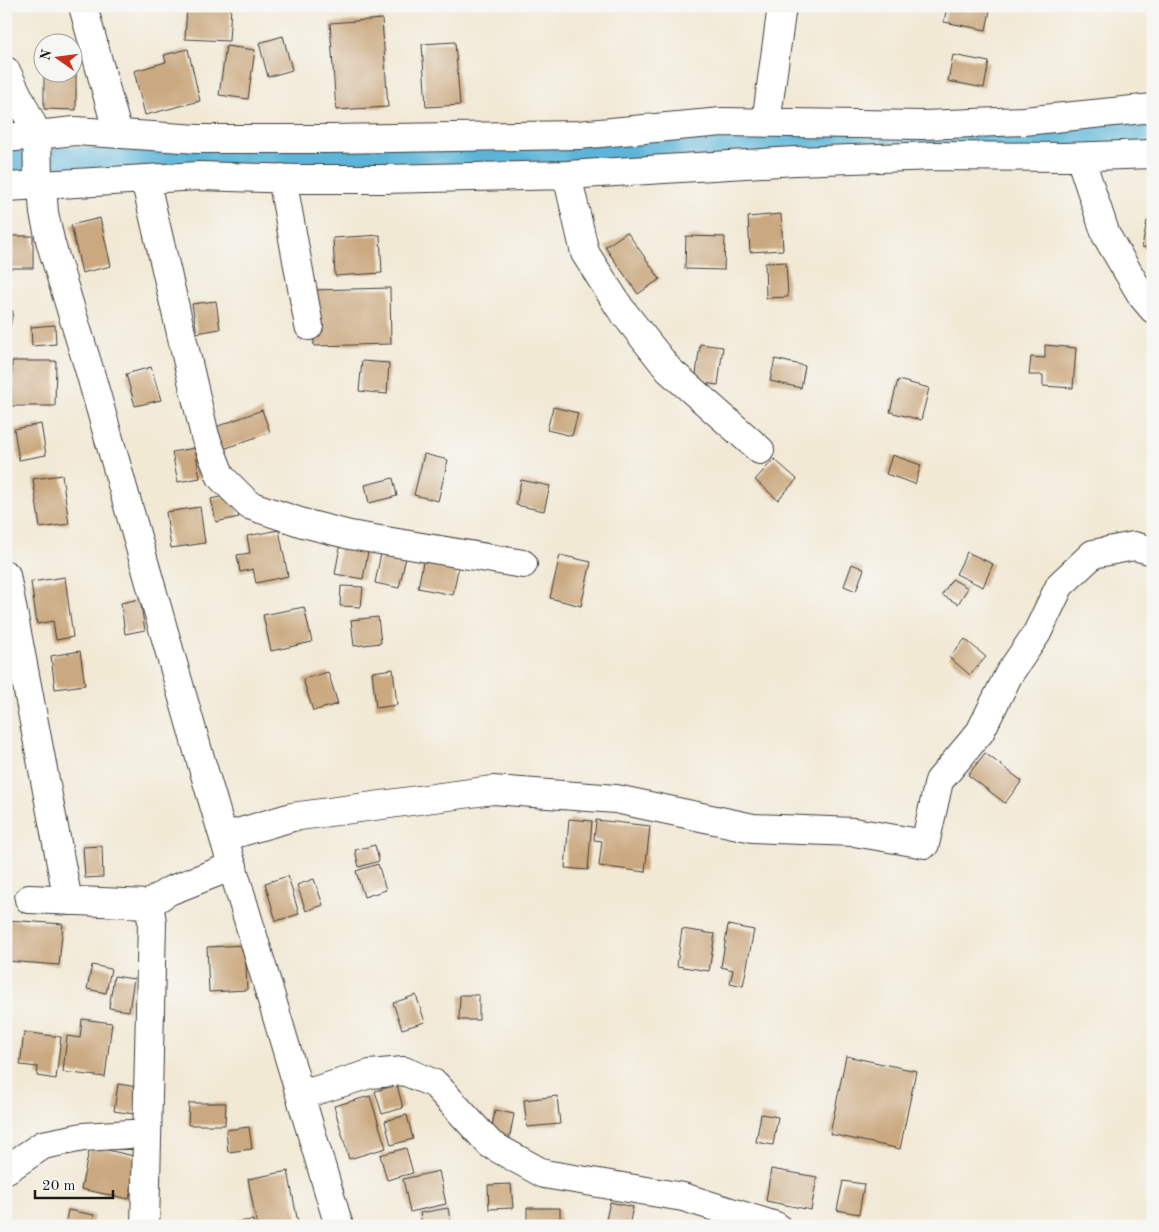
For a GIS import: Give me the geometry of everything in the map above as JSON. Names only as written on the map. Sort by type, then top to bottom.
[{"type":"street","points":[[83,6],[118,134]]},
{"type":"street","points":[[766,123],[782,6]]},
{"type":"street","points":[[6,71],[37,142],[44,213],[51,244],[339,1226]]},
{"type":"street","points":[[6,138],[37,142],[75,131],[198,139],[578,135],[722,122],[922,125],[1024,121],[1153,108]]},
{"type":"street","points":[[6,187],[40,182],[199,176],[231,177],[285,195],[384,179],[567,175],[795,161],[936,156],[1080,157],[1153,154]]},
{"type":"street","points":[[1080,157],[1106,236],[1142,296],[1153,309]]},
{"type":"street","points":[[567,175],[585,253],[620,308],[669,370],[760,450]]},
{"type":"street","points":[[145,179],[205,436],[222,477],[250,505],[304,523],[350,535],[523,564]]},
{"type":"street","points":[[285,195],[309,326]]},
{"type":"street","points":[[224,837],[292,817],[493,790],[616,799],[753,828],[854,832],[925,844],[939,781],[980,732],[1009,674],[1037,633],[1060,585],[1093,554],[1134,546],[1153,551]]},
{"type":"street","points":[[6,575],[68,901]]},
{"type":"street","points":[[29,899],[149,904],[169,891],[233,866]]},
{"type":"street","points":[[145,1226],[152,922],[149,904]]},
{"type":"street","points":[[301,1095],[370,1074],[404,1070],[435,1084],[490,1144],[544,1174],[683,1197],[776,1226]]},
{"type":"street","points":[[7,1168],[42,1145],[83,1137],[147,1133]]},
{"type":"building","points":[[187,6],[231,6],[229,41],[185,39]]},
{"type":"building","points":[[947,6],[991,6],[986,30],[944,22]]},
{"type":"building","points":[[382,19],[388,107],[336,110],[330,23]]},
{"type":"building","points":[[283,36],[292,70],[268,77],[259,43]]},
{"type":"building","points":[[455,42],[460,105],[426,107],[422,44]]},
{"type":"building","points":[[226,46],[255,50],[248,99],[219,95]]},
{"type":"building","points":[[188,49],[200,101],[145,115],[134,71],[166,62],[164,55]]},
{"type":"building","points":[[953,55],[989,62],[984,88],[948,81]]},
{"type":"building","points":[[44,82],[76,82],[76,110],[44,109]]},
{"type":"building","points":[[781,214],[783,250],[750,252],[748,217]]},
{"type":"building","points":[[100,218],[111,266],[82,273],[71,225]]},
{"type":"building","points":[[1147,221],[1153,222],[1153,249],[1142,247]]},
{"type":"building","points":[[627,232],[660,279],[638,294],[605,247]]},
{"type":"building","points":[[380,235],[382,273],[335,276],[333,238]]},
{"type":"building","points":[[10,236],[33,236],[33,268],[9,268]]},
{"type":"building","points":[[686,236],[725,237],[724,270],[685,269]]},
{"type":"building","points":[[786,262],[788,297],[766,298],[765,263]]},
{"type":"building","points":[[390,288],[391,344],[314,346],[313,290]]},
{"type":"building","points":[[216,301],[220,329],[197,333],[192,304]]},
{"type":"building","points":[[6,310],[13,311],[9,334],[6,333]]},
{"type":"building","points":[[55,325],[56,344],[32,346],[31,327]]},
{"type":"building","points":[[700,344],[723,347],[718,385],[695,382]]},
{"type":"building","points":[[1045,345],[1076,348],[1073,388],[1043,386],[1043,375],[1029,375],[1031,357],[1045,358]]},
{"type":"building","points":[[775,359],[805,366],[801,388],[770,381]]},
{"type":"building","points":[[12,361],[56,361],[55,406],[11,406]]},
{"type":"building","points":[[362,361],[389,363],[387,394],[359,391]]},
{"type":"building","points":[[151,367],[161,400],[135,406],[126,374]]},
{"type":"building","points":[[898,380],[929,388],[921,420],[890,412]]},
{"type":"building","points":[[553,407],[578,413],[572,436],[547,430]]},
{"type":"building","points":[[262,410],[270,432],[221,450],[213,428]]},
{"type":"building","points":[[41,424],[46,455],[19,460],[14,429]]},
{"type":"building","points":[[195,448],[200,478],[178,482],[172,452]]},
{"type":"building","points":[[424,454],[448,460],[438,501],[414,495]]},
{"type":"building","points":[[892,455],[921,465],[915,484],[886,474]]},
{"type":"building","points":[[774,459],[797,479],[778,500],[755,480]]},
{"type":"building","points":[[62,475],[69,524],[40,528],[33,479]]},
{"type":"building","points":[[393,478],[397,496],[369,503],[365,485]]},
{"type":"building","points":[[521,480],[550,486],[544,511],[516,505]]},
{"type":"building","points":[[233,494],[239,517],[216,522],[211,499]]},
{"type":"building","points":[[200,507],[205,543],[171,548],[166,512]]},
{"type":"building","points":[[279,530],[288,576],[256,583],[253,569],[240,572],[237,555],[250,553],[247,536]]},
{"type":"building","points":[[341,541],[369,546],[363,579],[335,574]]},
{"type":"building","points":[[382,548],[407,553],[399,588],[375,583]]},
{"type":"building","points":[[967,552],[993,564],[983,587],[956,574]]},
{"type":"building","points":[[560,555],[591,562],[581,606],[550,598]]},
{"type":"building","points":[[424,557],[459,564],[453,595],[418,588]]},
{"type":"building","points":[[852,564],[864,569],[856,591],[844,586]]},
{"type":"building","points":[[65,577],[73,637],[56,640],[53,621],[37,624],[31,582]]},
{"type":"building","points":[[952,579],[968,588],[958,604],[942,595]]},
{"type":"building","points":[[341,586],[363,587],[361,607],[340,606]]},
{"type":"building","points":[[140,599],[145,630],[125,634],[121,603]]},
{"type":"building","points":[[304,607],[312,642],[271,651],[263,615]]},
{"type":"building","points":[[378,617],[381,643],[354,646],[351,620]]},
{"type":"building","points":[[965,639],[986,657],[970,675],[949,657]]},
{"type":"building","points":[[80,651],[85,685],[55,689],[51,656]]},
{"type":"building","points":[[393,669],[397,705],[376,708],[372,672]]},
{"type":"building","points":[[328,672],[338,704],[313,711],[303,679]]},
{"type":"building","points":[[985,753],[1022,781],[1005,803],[968,775]]},
{"type":"building","points":[[569,819],[592,821],[588,870],[565,868]]},
{"type":"building","points":[[596,820],[650,826],[645,872],[599,866],[602,841],[594,840]]},
{"type":"building","points":[[375,845],[379,861],[359,867],[355,850]]},
{"type":"building","points":[[102,846],[103,877],[85,878],[83,847]]},
{"type":"building","points":[[378,864],[386,890],[364,897],[356,871]]},
{"type":"building","points":[[288,876],[299,914],[276,921],[265,883]]},
{"type":"building","points":[[314,879],[323,905],[306,911],[297,885]]},
{"type":"building","points":[[8,920],[63,924],[59,965],[6,961]]},
{"type":"building","points":[[728,925],[754,930],[743,986],[730,983],[733,970],[721,967]]},
{"type":"building","points":[[682,929],[715,934],[709,971],[677,966]]},
{"type":"building","points":[[245,945],[247,990],[209,992],[207,947]]},
{"type":"building","points":[[92,965],[111,969],[106,993],[87,989]]},
{"type":"building","points":[[114,976],[134,979],[129,1011],[109,1008]]},
{"type":"building","points":[[416,995],[425,1022],[402,1029],[393,1003]]},
{"type":"building","points":[[460,995],[479,995],[479,1020],[459,1020]]},
{"type":"building","points":[[82,1019],[112,1023],[105,1077],[63,1072],[67,1036],[80,1038]]},
{"type":"building","points":[[24,1032],[61,1037],[56,1079],[37,1076],[38,1067],[20,1065]]},
{"type":"building","points":[[846,1056],[916,1071],[900,1149],[830,1134]]},
{"type":"building","points":[[118,1084],[138,1087],[134,1114],[114,1111]]},
{"type":"building","points":[[397,1085],[403,1108],[382,1114],[375,1091]]},
{"type":"building","points":[[370,1096],[386,1148],[349,1159],[334,1106]]},
{"type":"building","points":[[557,1096],[560,1124],[527,1127],[524,1100]]},
{"type":"building","points":[[189,1103],[226,1103],[225,1125],[188,1125]]},
{"type":"building","points":[[495,1110],[514,1114],[509,1140],[490,1137]]},
{"type":"building","points":[[761,1114],[778,1117],[773,1145],[756,1142]]},
{"type":"building","points":[[407,1115],[413,1139],[391,1145],[385,1121]]},
{"type":"building","points":[[249,1127],[252,1149],[228,1152],[226,1130]]},
{"type":"building","points":[[90,1146],[138,1157],[129,1199],[81,1189]]},
{"type":"building","points":[[406,1148],[413,1173],[387,1180],[380,1155]]},
{"type":"building","points":[[771,1169],[817,1177],[811,1210],[766,1201]]},
{"type":"building","points":[[288,1171],[298,1223],[283,1226],[257,1226],[248,1179]]},
{"type":"building","points":[[439,1171],[446,1204],[410,1212],[403,1179]]},
{"type":"building","points":[[843,1181],[864,1184],[859,1214],[837,1210]]},
{"type":"building","points":[[511,1184],[513,1208],[489,1209],[488,1185]]},
{"type":"building","points":[[610,1202],[633,1207],[629,1226],[605,1224]]},
{"type":"building","points":[[448,1208],[451,1226],[422,1226],[420,1213]]},
{"type":"building","points":[[527,1208],[560,1208],[560,1226],[527,1226]]},
{"type":"building","points":[[68,1210],[94,1215],[92,1226],[65,1226]]},
{"type":"building","points":[[253,1220],[253,1226],[236,1226],[235,1222]]},
{"type":"waterway","points":[[6,162],[904,141],[1153,133]]}]
